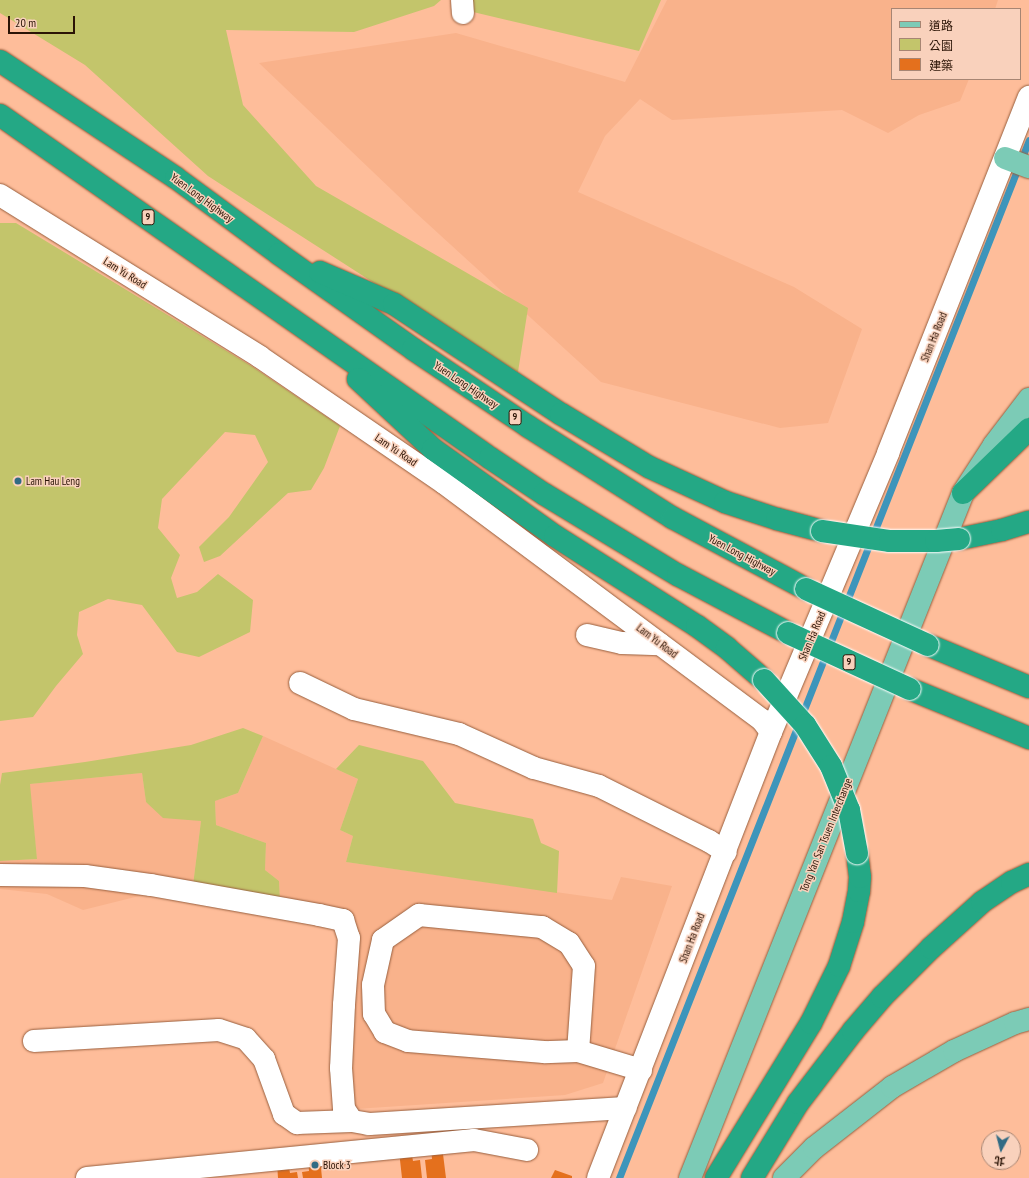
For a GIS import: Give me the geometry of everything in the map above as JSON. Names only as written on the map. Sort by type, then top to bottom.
[{"type":"highway","name":"Yuen Long Highway","points":[[0,61],[176,178],[279,254],[413,349],[619,485],[673,518],[806,589],[928,645],[1029,687]]},
{"type":"highway","name":"9","points":[[0,115],[490,458],[544,494],[678,575],[788,633],[910,689],[1029,738]]},
{"type":"highway","points":[[279,254],[394,304],[561,414],[649,467],[725,502],[777,519],[822,531],[890,541],[936,541],[959,539],[1002,530],[1029,522]]},
{"type":"highway","points":[[295,322],[433,449],[555,536],[698,626],[727,648],[764,680],[805,725],[831,766],[849,810],[857,853],[860,877],[853,922],[839,966],[811,1024],[716,1178]]},
{"type":"highway","points":[[963,493],[1029,429]]},
{"type":"highway","points":[[752,1178],[798,1103],[853,1031],[882,997],[931,948],[977,907],[1012,882],[1029,874]]},
{"type":"main road","name":"Tong Yan San Tsuen Interchange","points":[[690,1178],[963,493],[994,445],[1029,399]]},
{"type":"main road","points":[[784,1178],[819,1143],[892,1087],[954,1051],[1015,1023],[1029,1019]]},
{"type":"street","name":"Shan Ha Road","points":[[598,1178],[726,852],[771,732],[888,453],[1016,162],[1029,97]]},
{"type":"street","name":"Lam Yu Road","points":[[0,195],[273,366],[444,482],[762,720],[771,732]]},
{"type":"street","points":[[587,635],[622,643],[660,644]]},
{"type":"street","points":[[300,684],[354,709],[459,734],[534,768],[598,786],[710,841],[726,852]]},
{"type":"street","points":[[0,875],[85,876],[158,886],[319,914],[343,920],[349,938],[341,1068],[344,1109],[352,1121]]},
{"type":"street","points":[[578,1051],[584,966],[568,943],[542,927],[419,915],[383,940],[373,985],[374,1014],[385,1032],[408,1041],[544,1052],[578,1051],[641,1070]]},
{"type":"street","points":[[34,1041],[219,1030],[246,1039],[264,1059],[284,1114],[297,1123],[352,1121],[369,1124],[626,1108]]},
{"type":"street","points":[[87,1178],[474,1140],[527,1150]]},
{"type":"shaded area","points":[[667,0],[998,0],[995,8],[891,8],[891,80],[969,80],[960,101],[919,115],[888,133],[842,110],[672,120],[640,99],[605,136],[578,192],[794,287],[862,329],[828,423],[780,428],[601,382],[416,213],[259,63],[456,33],[625,82]]},
{"type":"shaded area","points":[[263,736],[358,779],[340,830],[353,836],[346,862],[612,900],[621,877],[672,886],[603,1083],[565,1095],[355,1109],[347,1080],[356,936],[280,900],[279,881],[265,870],[266,843],[216,825],[215,801],[238,793]]},
{"type":"shaded area","points":[[142,773],[146,802],[201,821],[191,900],[147,894],[83,910],[47,894],[0,889],[0,861],[37,859],[29,784]]},
{"type":"green space","points":[[0,0],[441,0],[434,6],[354,32],[226,30],[243,105],[316,186],[528,308],[518,372],[385,290],[208,176],[85,65],[0,13]]},
{"type":"green space","points":[[454,0],[661,0],[639,51],[452,7]]},
{"type":"green space","points":[[0,223],[16,223],[253,367],[340,426],[324,468],[311,490],[288,493],[220,556],[204,562],[199,547],[229,517],[268,462],[255,435],[225,432],[162,499],[158,528],[180,555],[171,578],[177,598],[197,592],[218,574],[253,600],[250,632],[199,657],[177,652],[142,605],[108,599],[79,612],[77,635],[83,654],[56,686],[33,717],[0,721]]},
{"type":"green space","points":[[243,728],[263,736],[238,793],[215,801],[216,825],[266,843],[265,870],[279,881],[280,900],[193,885],[201,821],[163,818],[146,802],[142,773],[30,784],[37,859],[0,861],[0,785],[2,773],[85,762],[191,745]]},
{"type":"green space","points":[[359,745],[423,761],[455,803],[533,819],[541,843],[559,851],[557,893],[346,862],[353,836],[340,830],[358,779],[336,769]]},
{"type":"building","points":[[442,1146],[446,1178],[427,1178],[425,1160],[432,1159],[431,1148]]},
{"type":"building","points":[[411,1150],[413,1161],[420,1160],[422,1178],[402,1178],[399,1151]]},
{"type":"building","name":"Block 3","points":[[320,1158],[322,1178],[303,1178],[302,1172],[309,1171],[308,1159]]},
{"type":"building","name":"Block 3","points":[[288,1162],[290,1173],[297,1172],[298,1178],[278,1178],[277,1163]]},
{"type":"building","points":[[555,1170],[572,1176],[572,1178],[551,1178]]},
{"type":"waterway","points":[[619,1178],[1029,140]]},
{"type":"place","name":"Lam Hau Leng","points":[[18,481]]},
{"type":"place","name":"Block 3","points":[[315,1165]]}]
